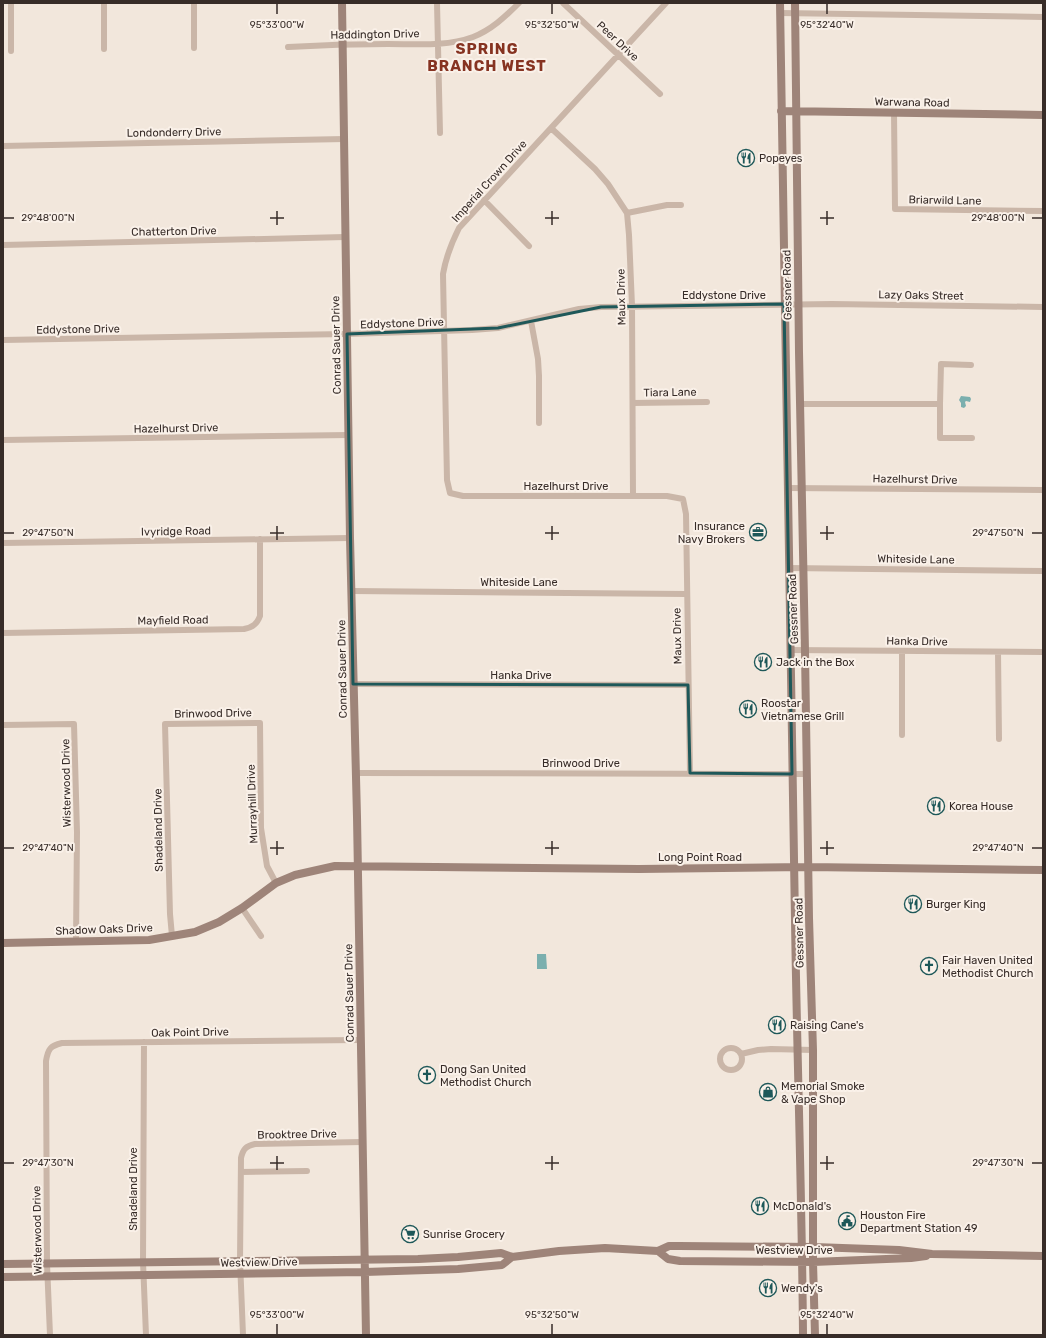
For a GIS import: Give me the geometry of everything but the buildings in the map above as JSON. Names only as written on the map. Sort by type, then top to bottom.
[{"type":"main road","name":"Conrad Sauer Drive","points":[[342,3],[350,538],[366,1335]]},
{"type":"main road","name":"Gessner Road","points":[[780,3],[792,774],[799,1138],[803,1248],[803,1335]]},
{"type":"main road","name":"Gessner Road","points":[[795,3],[800,404],[806,651],[808,868],[813,1050],[814,1262],[816,1335]]},
{"type":"main road","name":"Warwana Road","points":[[781,111],[1043,114]]},
{"type":"main road","name":"Shadow Oaks Drive","points":[[3,943],[149,940],[195,932],[219,922],[242,908],[276,883],[295,875],[335,866],[357,866]]},
{"type":"main road","name":"Long Point Road","points":[[357,866],[632,869],[808,868],[1043,870]]},
{"type":"main road","points":[[799,1138],[814,1138]]},
{"type":"main road","points":[[802,1222],[814,1222]]},
{"type":"main road","name":"Westview Drive","points":[[3,1264],[418,1259],[501,1253],[512,1257],[559,1251],[604,1248],[658,1251],[669,1246],[814,1247],[899,1250],[932,1254],[1043,1256]]},
{"type":"main road","name":"Westview Drive","points":[[658,1251],[668,1259],[680,1261],[814,1262],[911,1258],[932,1254]]},
{"type":"main road","name":"Westview Drive","points":[[3,1277],[365,1272],[458,1269],[502,1265],[512,1257]]},
{"type":"street","points":[[11,3],[11,51]]},
{"type":"street","points":[[104,3],[104,49]]},
{"type":"street","points":[[194,3],[194,48]]},
{"type":"street","points":[[437,3],[440,133]]},
{"type":"street","points":[[438,44],[454,42],[472,37],[490,28],[501,21],[519,3]]},
{"type":"street","name":"Peer Drive","points":[[563,3],[660,94]]},
{"type":"street","name":"Imperial Crown Drive","points":[[450,493],[447,480],[443,274],[446,257],[451,243],[459,228],[484,200],[666,3]]},
{"type":"street","points":[[780,13],[1043,17]]},
{"type":"street","name":"Haddington Drive","points":[[288,47],[343,44],[438,44]]},
{"type":"street","name":"Briarwild Lane","points":[[894,112],[895,209],[1043,211]]},
{"type":"street","name":"Maux Drive","points":[[551,128],[595,169],[608,184],[627,213],[632,306],[633,496]]},
{"type":"street","name":"Londonderry Drive","points":[[3,146],[345,139]]},
{"type":"street","points":[[484,200],[529,246]]},
{"type":"street","points":[[627,213],[667,205],[681,205]]},
{"type":"street","name":"Chatterton Drive","points":[[3,245],[345,237]]},
{"type":"street","name":"Eddystone Drive","points":[[3,340],[445,332],[498,328],[579,309],[601,307],[799,304]]},
{"type":"street","name":"Lazy Oaks Street","points":[[799,304],[1043,307]]},
{"type":"street","points":[[532,321],[539,376],[539,423]]},
{"type":"street","points":[[971,365],[941,364],[940,438],[972,438]]},
{"type":"street","name":"Tiara Lane","points":[[633,403],[707,402]]},
{"type":"street","points":[[800,404],[940,404]]},
{"type":"street","name":"Hazelhurst Drive","points":[[3,440],[349,435]]},
{"type":"street","name":"Hazelhurst Drive","points":[[788,488],[1043,490]]},
{"type":"street","name":"Hazelhurst Drive","points":[[450,493],[463,496],[667,496],[683,499]]},
{"type":"street","name":"Maux Drive","points":[[683,499],[686,514],[686,594],[690,773]]},
{"type":"street","name":"Ivyridge Road","points":[[3,543],[350,538]]},
{"type":"street","name":"Mayfield Road","points":[[3,633],[244,629],[252,627],[260,616],[260,539]]},
{"type":"street","name":"Whiteside Lane","points":[[789,568],[1043,571]]},
{"type":"street","name":"Whiteside Lane","points":[[352,591],[686,594]]},
{"type":"street","name":"Hanka Drive","points":[[790,650],[1043,652]]},
{"type":"street","points":[[902,651],[902,735]]},
{"type":"street","points":[[998,652],[998,739]]},
{"type":"street","name":"Hanka Drive","points":[[353,684],[688,685]]},
{"type":"street","name":"Brinwood Drive","points":[[165,724],[260,722]]},
{"type":"street","name":"Murrayhill Drive","points":[[260,722],[261,828],[267,866],[276,883]]},
{"type":"street","name":"Wisterwood Drive","points":[[3,725],[74,724],[77,832],[76,941]]},
{"type":"street","name":"Shadeland Drive","points":[[165,724],[170,914],[172,936]]},
{"type":"street","name":"Brinwood Drive","points":[[355,773],[807,774]]},
{"type":"street","points":[[242,908],[261,936]]},
{"type":"street","name":"Oak Point Drive","points":[[46,1076],[47,1053],[50,1048],[62,1043],[360,1040]]},
{"type":"street","name":"Shadeland Drive","points":[[144,1042],[143,1262],[146,1335]]},
{"type":"street","points":[[741,1054],[771,1049],[813,1050]]},
{"type":"street","name":"Wisterwood Drive","points":[[46,1076],[47,1264],[50,1335]]},
{"type":"street","name":"Brooktree Drive","points":[[241,1172],[241,1158],[244,1148],[249,1145],[362,1142]]},
{"type":"street","points":[[243,1335],[240,1261],[241,1172],[307,1171]]},
{"type":"highlighted area","points":[[784,304],[792,774],[690,773],[688,685],[353,684],[347,334],[498,328],[601,307]]},
{"type":"water","points":[[961,396],[970,397],[971,399],[970,402],[965,402],[966,406],[964,408],[961,407],[959,400]]},
{"type":"water","points":[[537,954],[546,954],[547,969],[537,969]]},
{"type":"place","name":"Popeyes","points":[[746,158]]},
{"type":"place","name":"Insurance Navy Brokers","points":[[758,532]]},
{"type":"place","name":"Jack in the Box","points":[[763,662]]},
{"type":"place","name":"Roostar Vietnamese Grill","points":[[748,709]]},
{"type":"place","name":"Korea House","points":[[936,806]]},
{"type":"place","name":"Burger King","points":[[913,904]]},
{"type":"place","name":"Fair Haven United Methodist Church","points":[[929,966]]},
{"type":"place","name":"Raising Cane's","points":[[777,1025]]},
{"type":"place","name":"Dong San United Methodist Church","points":[[427,1075]]},
{"type":"place","name":"Memorial Smoke & Vape Shop","points":[[768,1092]]},
{"type":"place","name":"McDonald's","points":[[760,1206]]},
{"type":"place","name":"Houston Fire Department Station 49","points":[[847,1221]]},
{"type":"place","name":"Sunrise Grocery","points":[[410,1234]]},
{"type":"place","name":"Wendy's","points":[[768,1288]]},
{"type":"district","name":"SPRING BRANCH WEST","points":[[487,58]]}]
